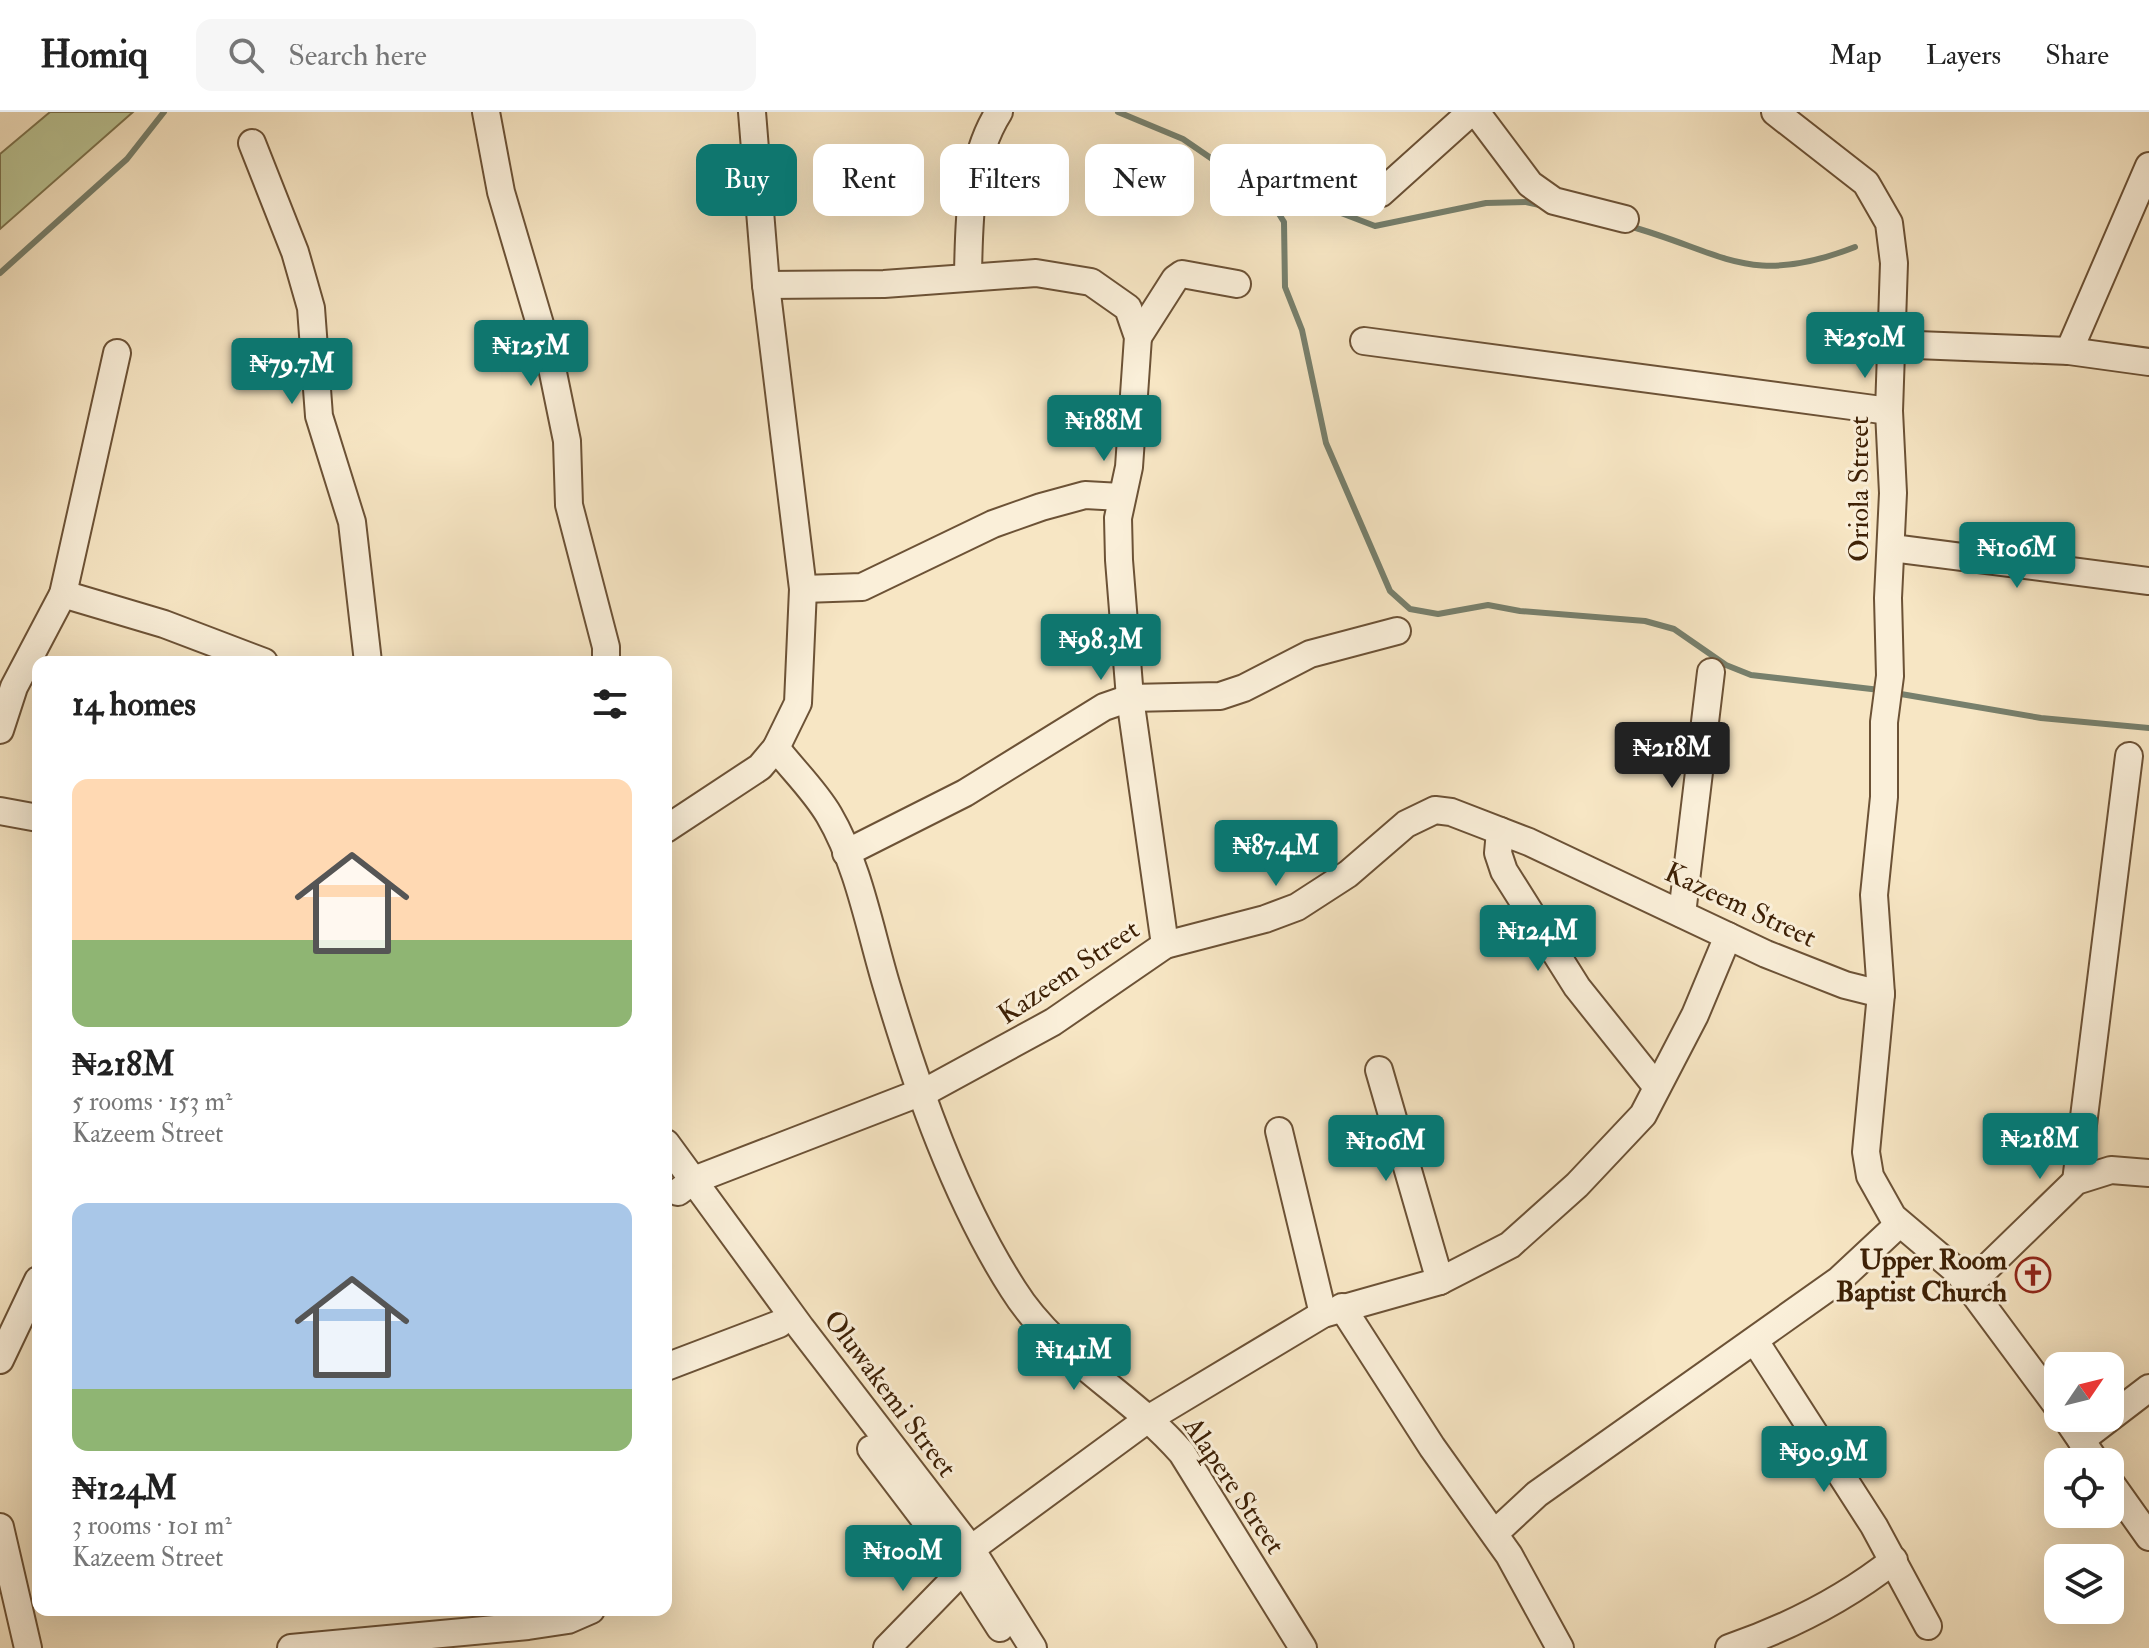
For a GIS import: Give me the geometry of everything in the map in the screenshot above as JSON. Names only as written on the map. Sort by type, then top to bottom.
[{"type":"street","points":[[486,112],[501,192],[550,358],[567,441],[569,505],[606,656]]},
{"type":"street","points":[[672,825],[760,767],[776,748],[798,703],[803,589],[766,285],[752,112]]},
{"type":"street","points":[[968,276],[968,229],[977,170],[991,125],[999,112]]},
{"type":"street","points":[[1386,189],[1473,112],[1530,184],[1554,201],[1625,219]]},
{"type":"street","name":"Oriola Street","points":[[1775,112],[1866,183],[1880,202],[1889,223],[1894,263],[1889,411],[1892,548],[1888,598],[1890,676],[1884,722],[1884,797],[1874,895],[1881,994],[1866,1152],[1870,1176],[1899,1224]]},
{"type":"street","points":[[252,143],[295,252],[311,308],[319,416],[352,522],[367,656]]},
{"type":"street","points":[[2069,351],[2149,166]]},
{"type":"street","points":[[766,285],[884,284],[1036,273],[1091,282],[1128,308],[1138,337],[1129,467],[1118,518],[1119,560],[1130,698],[1165,945]]},
{"type":"street","points":[[1138,337],[1175,279],[1182,274],[1237,284]]},
{"type":"street","points":[[1364,341],[1889,411]]},
{"type":"street","points":[[1891,344],[2069,351],[2149,362]]},
{"type":"street","points":[[0,730],[14,687],[63,594],[117,353]]},
{"type":"street","points":[[803,589],[862,587],[993,524],[1041,507],[1085,495],[1121,497]]},
{"type":"street","points":[[1892,548],[2149,581]]},
{"type":"street","points":[[63,594],[164,624],[248,656]]},
{"type":"street","points":[[846,853],[965,793],[1044,741],[1104,707],[1130,698],[1220,696],[1265,678],[1310,654],[1397,631]]},
{"type":"street","points":[[1682,914],[1711,672]]},
{"type":"street","name":"Alapere Street","points":[[776,748],[828,814],[846,853],[921,1093],[979,1227],[1013,1289],[1042,1328],[1083,1367],[1148,1419],[1182,1453],[1303,1648]]},
{"type":"street","points":[[2076,1181],[2129,756]]},
{"type":"street","points":[[0,793],[32,799]]},
{"type":"street","name":"Kazeem Street","points":[[679,1183],[921,1093],[994,1057],[1053,1022],[1165,945],[1265,919],[1297,907],[1348,874],[1420,815],[1435,810],[1451,812],[1500,831],[1728,936],[1845,985],[1881,994]]},
{"type":"street","points":[[0,811],[32,817]]},
{"type":"street","points":[[1500,831],[1498,853],[1504,871],[1577,987],[1656,1086]]},
{"type":"street","points":[[887,1648],[967,1560],[1148,1419],[1333,1311],[1440,1281],[1510,1245],[1577,1185],[1643,1115],[1695,1015],[1728,936]]},
{"type":"street","points":[[1379,1070],[1440,1281]]},
{"type":"street","points":[[1279,1131],[1333,1311],[1495,1533],[1560,1648]]},
{"type":"street","points":[[672,1161],[679,1183]]},
{"type":"street","points":[[1969,1285],[2076,1181],[2111,1170],[2149,1173]]},
{"type":"street","name":"Oluwakemi Street","points":[[679,1183],[779,1324],[967,1560],[1012,1648]]},
{"type":"street","name":"Oluwakemi Street","points":[[679,1183],[801,1328],[1033,1648]]},
{"type":"street","points":[[1495,1533],[1537,1494],[1848,1272],[1899,1224],[1946,1259],[1969,1285],[2044,1388]]},
{"type":"street","points":[[0,1360],[32,1293]]},
{"type":"street","points":[[672,1365],[779,1324]]},
{"type":"street","points":[[1755,1341],[1894,1560],[1928,1626]]},
{"type":"street","points":[[2081,1440],[2149,1388]]},
{"type":"street","points":[[2076,1432],[2086,1448]]},
{"type":"street","points":[[2124,1502],[2149,1537]]},
{"type":"street","points":[[0,1527],[7,1587],[28,1648]]},
{"type":"street","points":[[1729,1648],[1761,1637],[1853,1589],[1894,1560]]},
{"type":"street","points":[[291,1648],[412,1642],[555,1622],[573,1616]]},
{"type":"green space","points":[[50,112],[133,112],[0,229],[0,154]]},
{"type":"waterway","points":[[0,273],[127,159],[164,112]]},
{"type":"waterway","points":[[1118,112],[1183,139],[1272,200],[1274,206],[1315,203],[1375,226],[1486,203],[1526,202],[1544,206]]},
{"type":"waterway","points":[[1280,216],[1284,222],[1285,287],[1302,330],[1326,443],[1390,591],[1410,609],[1438,614],[1488,605],[1520,611],[1645,621],[1674,629],[1726,665],[1751,675],[1880,690]]},
{"type":"waterway","points":[[1629,226],[1739,262],[1763,265],[1789,265],[1855,247]]},
{"type":"waterway","points":[[1895,693],[2041,718],[2149,728]]},
{"type":"place","name":"Upper Room Baptist Church","points":[[2033,1275]]}]
